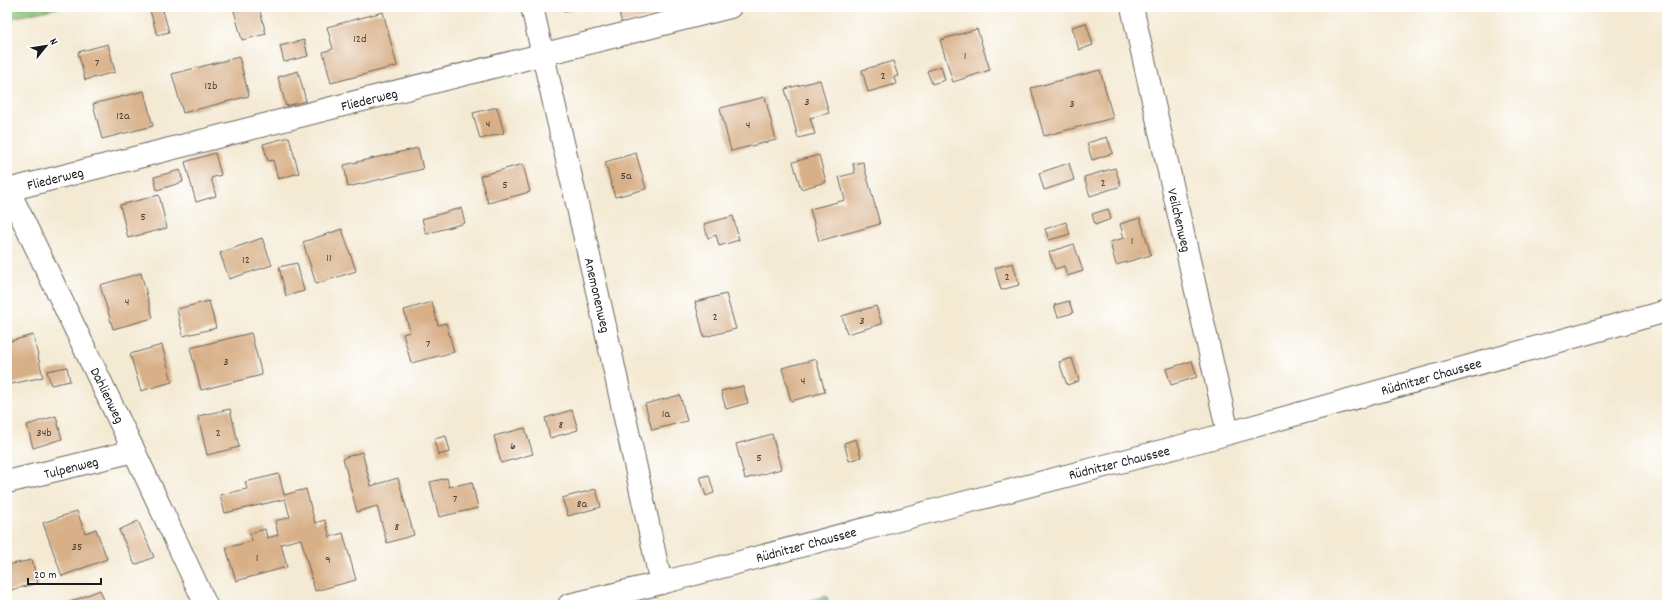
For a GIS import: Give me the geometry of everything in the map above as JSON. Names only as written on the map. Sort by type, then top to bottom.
[{"type":"street","name":"Anemonenweg","points":[[532,7],[661,583]]},
{"type":"street","name":"Fliederweg","points":[[8,188],[730,7]]},
{"type":"street","name":"Veilchenweg","points":[[1132,7],[1228,434]]},
{"type":"street","name":"Dahlienweg","points":[[8,188],[206,605]]},
{"type":"street","name":"Rüdnitzer Chaussee","points":[[569,605],[661,583],[1228,434],[1667,311]]},
{"type":"street","name":"Tulpenweg","points":[[7,482],[134,451]]},
{"type":"green space","points":[[7,7],[63,7],[7,19]]},
{"type":"green space","points":[[827,596],[829,605],[786,605]]},
{"type":"building","points":[[149,7],[162,7],[169,32],[157,35]]},
{"type":"building","points":[[233,7],[259,7],[266,34],[242,40]]},
{"type":"building","points":[[563,7],[581,7],[581,8],[564,11]]},
{"type":"building","points":[[659,7],[661,14],[622,24],[618,8]]},
{"type":"building","points":[[383,12],[397,66],[331,83],[323,52],[333,49],[327,27]]},
{"type":"building","points":[[1086,23],[1093,45],[1079,50],[1072,27]]},
{"type":"building","points":[[977,29],[990,70],[953,82],[940,40]]},
{"type":"building","points":[[304,40],[308,56],[284,62],[280,46]]},
{"type":"building","points":[[108,44],[115,72],[85,80],[78,52]]},
{"type":"building","points":[[239,57],[249,96],[183,113],[172,74]]},
{"type":"building","points":[[893,61],[898,76],[894,77],[896,84],[868,92],[862,70]]},
{"type":"building","points":[[941,66],[945,80],[932,84],[927,71]]},
{"type":"building","points":[[1100,70],[1113,118],[1044,136],[1031,88]]},
{"type":"building","points":[[298,71],[306,101],[286,106],[278,77]]},
{"type":"building","points":[[820,80],[829,113],[810,118],[815,134],[798,138],[785,89]]},
{"type":"building","points":[[144,91],[153,126],[102,139],[93,104]]},
{"type":"building","points":[[765,97],[776,140],[731,151],[720,108]]},
{"type":"building","points":[[497,107],[504,133],[480,139],[473,113]]},
{"type":"building","points":[[289,137],[299,173],[278,179],[273,160],[268,161],[263,144]]},
{"type":"building","points":[[1107,137],[1113,153],[1092,160],[1087,143]]},
{"type":"building","points":[[418,148],[423,169],[348,187],[344,165]]},
{"type":"building","points":[[215,153],[221,175],[211,178],[216,196],[196,202],[185,162]]},
{"type":"building","points":[[636,153],[646,189],[615,197],[605,162]]},
{"type":"building","points":[[819,155],[826,182],[801,189],[793,162]]},
{"type":"building","points":[[863,162],[880,224],[819,241],[810,209],[845,200],[839,177],[855,173],[853,164]]},
{"type":"building","points":[[1069,163],[1074,180],[1044,190],[1039,173]]},
{"type":"building","points":[[523,164],[530,192],[488,203],[480,176]]},
{"type":"building","points":[[1115,168],[1121,186],[1090,196],[1084,177]]},
{"type":"building","points":[[180,170],[183,182],[157,190],[154,177]]},
{"type":"building","points":[[159,195],[167,228],[128,238],[120,205]]},
{"type":"building","points":[[461,208],[465,223],[426,234],[422,219]]},
{"type":"building","points":[[1108,209],[1111,219],[1095,225],[1092,214]]},
{"type":"building","points":[[733,216],[739,240],[719,246],[716,235],[708,238],[704,224]]},
{"type":"building","points":[[1140,218],[1151,255],[1116,265],[1110,242],[1124,238],[1120,224]]},
{"type":"building","points":[[1066,222],[1070,234],[1049,240],[1045,229]]},
{"type":"building","points":[[342,229],[356,271],[316,284],[303,242]]},
{"type":"building","points":[[262,238],[272,265],[229,279],[220,253]]},
{"type":"building","points":[[1074,244],[1083,271],[1067,276],[1064,266],[1055,269],[1049,252]]},
{"type":"building","points":[[297,263],[304,291],[286,296],[279,267]]},
{"type":"building","points":[[1013,263],[1019,285],[1001,290],[995,268]]},
{"type":"building","points":[[141,273],[153,318],[113,329],[100,285]]},
{"type":"building","points":[[726,294],[736,329],[704,337],[695,302]]},
{"type":"building","points":[[209,301],[216,328],[183,336],[177,309]]},
{"type":"building","points":[[1069,301],[1073,313],[1058,317],[1054,305]]},
{"type":"building","points":[[432,302],[438,325],[446,323],[454,352],[411,363],[403,334],[410,332],[404,310]]},
{"type":"building","points":[[876,306],[882,324],[847,334],[842,316]]},
{"type":"building","points":[[251,333],[262,375],[201,390],[190,348]]},
{"type":"building","points":[[33,335],[43,377],[7,385],[7,342]]},
{"type":"building","points":[[162,345],[172,382],[141,391],[130,354]]},
{"type":"building","points":[[1072,358],[1079,381],[1067,385],[1059,362]]},
{"type":"building","points":[[816,359],[825,392],[791,401],[782,368]]},
{"type":"building","points":[[1192,361],[1197,377],[1171,385],[1166,369]]},
{"type":"building","points":[[67,367],[70,381],[51,385],[47,371]]},
{"type":"building","points":[[743,386],[748,403],[726,409],[721,391]]},
{"type":"building","points":[[680,395],[687,421],[652,430],[645,404]]},
{"type":"building","points":[[230,409],[239,447],[207,455],[198,416]]},
{"type":"building","points":[[572,410],[578,430],[550,438],[545,418]]},
{"type":"building","points":[[56,416],[62,439],[33,448],[27,425]]},
{"type":"building","points":[[525,428],[533,454],[501,463],[494,436]]},
{"type":"building","points":[[772,434],[781,469],[745,479],[736,444]]},
{"type":"building","points":[[446,436],[450,452],[438,455],[434,439]]},
{"type":"building","points":[[856,439],[861,457],[849,461],[844,443]]},
{"type":"building","points":[[362,452],[371,486],[398,478],[414,535],[387,543],[377,506],[357,512],[343,458]]},
{"type":"building","points":[[279,474],[284,495],[306,489],[315,523],[325,520],[330,537],[343,533],[356,580],[315,591],[301,539],[281,544],[287,567],[236,581],[226,548],[252,541],[250,533],[265,529],[267,538],[278,535],[275,521],[290,517],[285,499],[225,513],[220,495],[247,489],[245,482]]},
{"type":"building","points":[[709,475],[714,493],[706,496],[700,477]]},
{"type":"building","points":[[447,478],[449,487],[472,482],[478,508],[439,517],[430,482]]},
{"type":"building","points":[[596,489],[601,507],[568,516],[562,498]]},
{"type":"building","points":[[77,511],[85,533],[96,529],[107,559],[62,576],[43,523]]},
{"type":"building","points":[[138,521],[154,557],[135,565],[119,530]]},
{"type":"building","points":[[32,560],[38,583],[7,591],[7,565]]},
{"type":"building","points":[[100,590],[106,605],[69,605],[68,603]]}]
